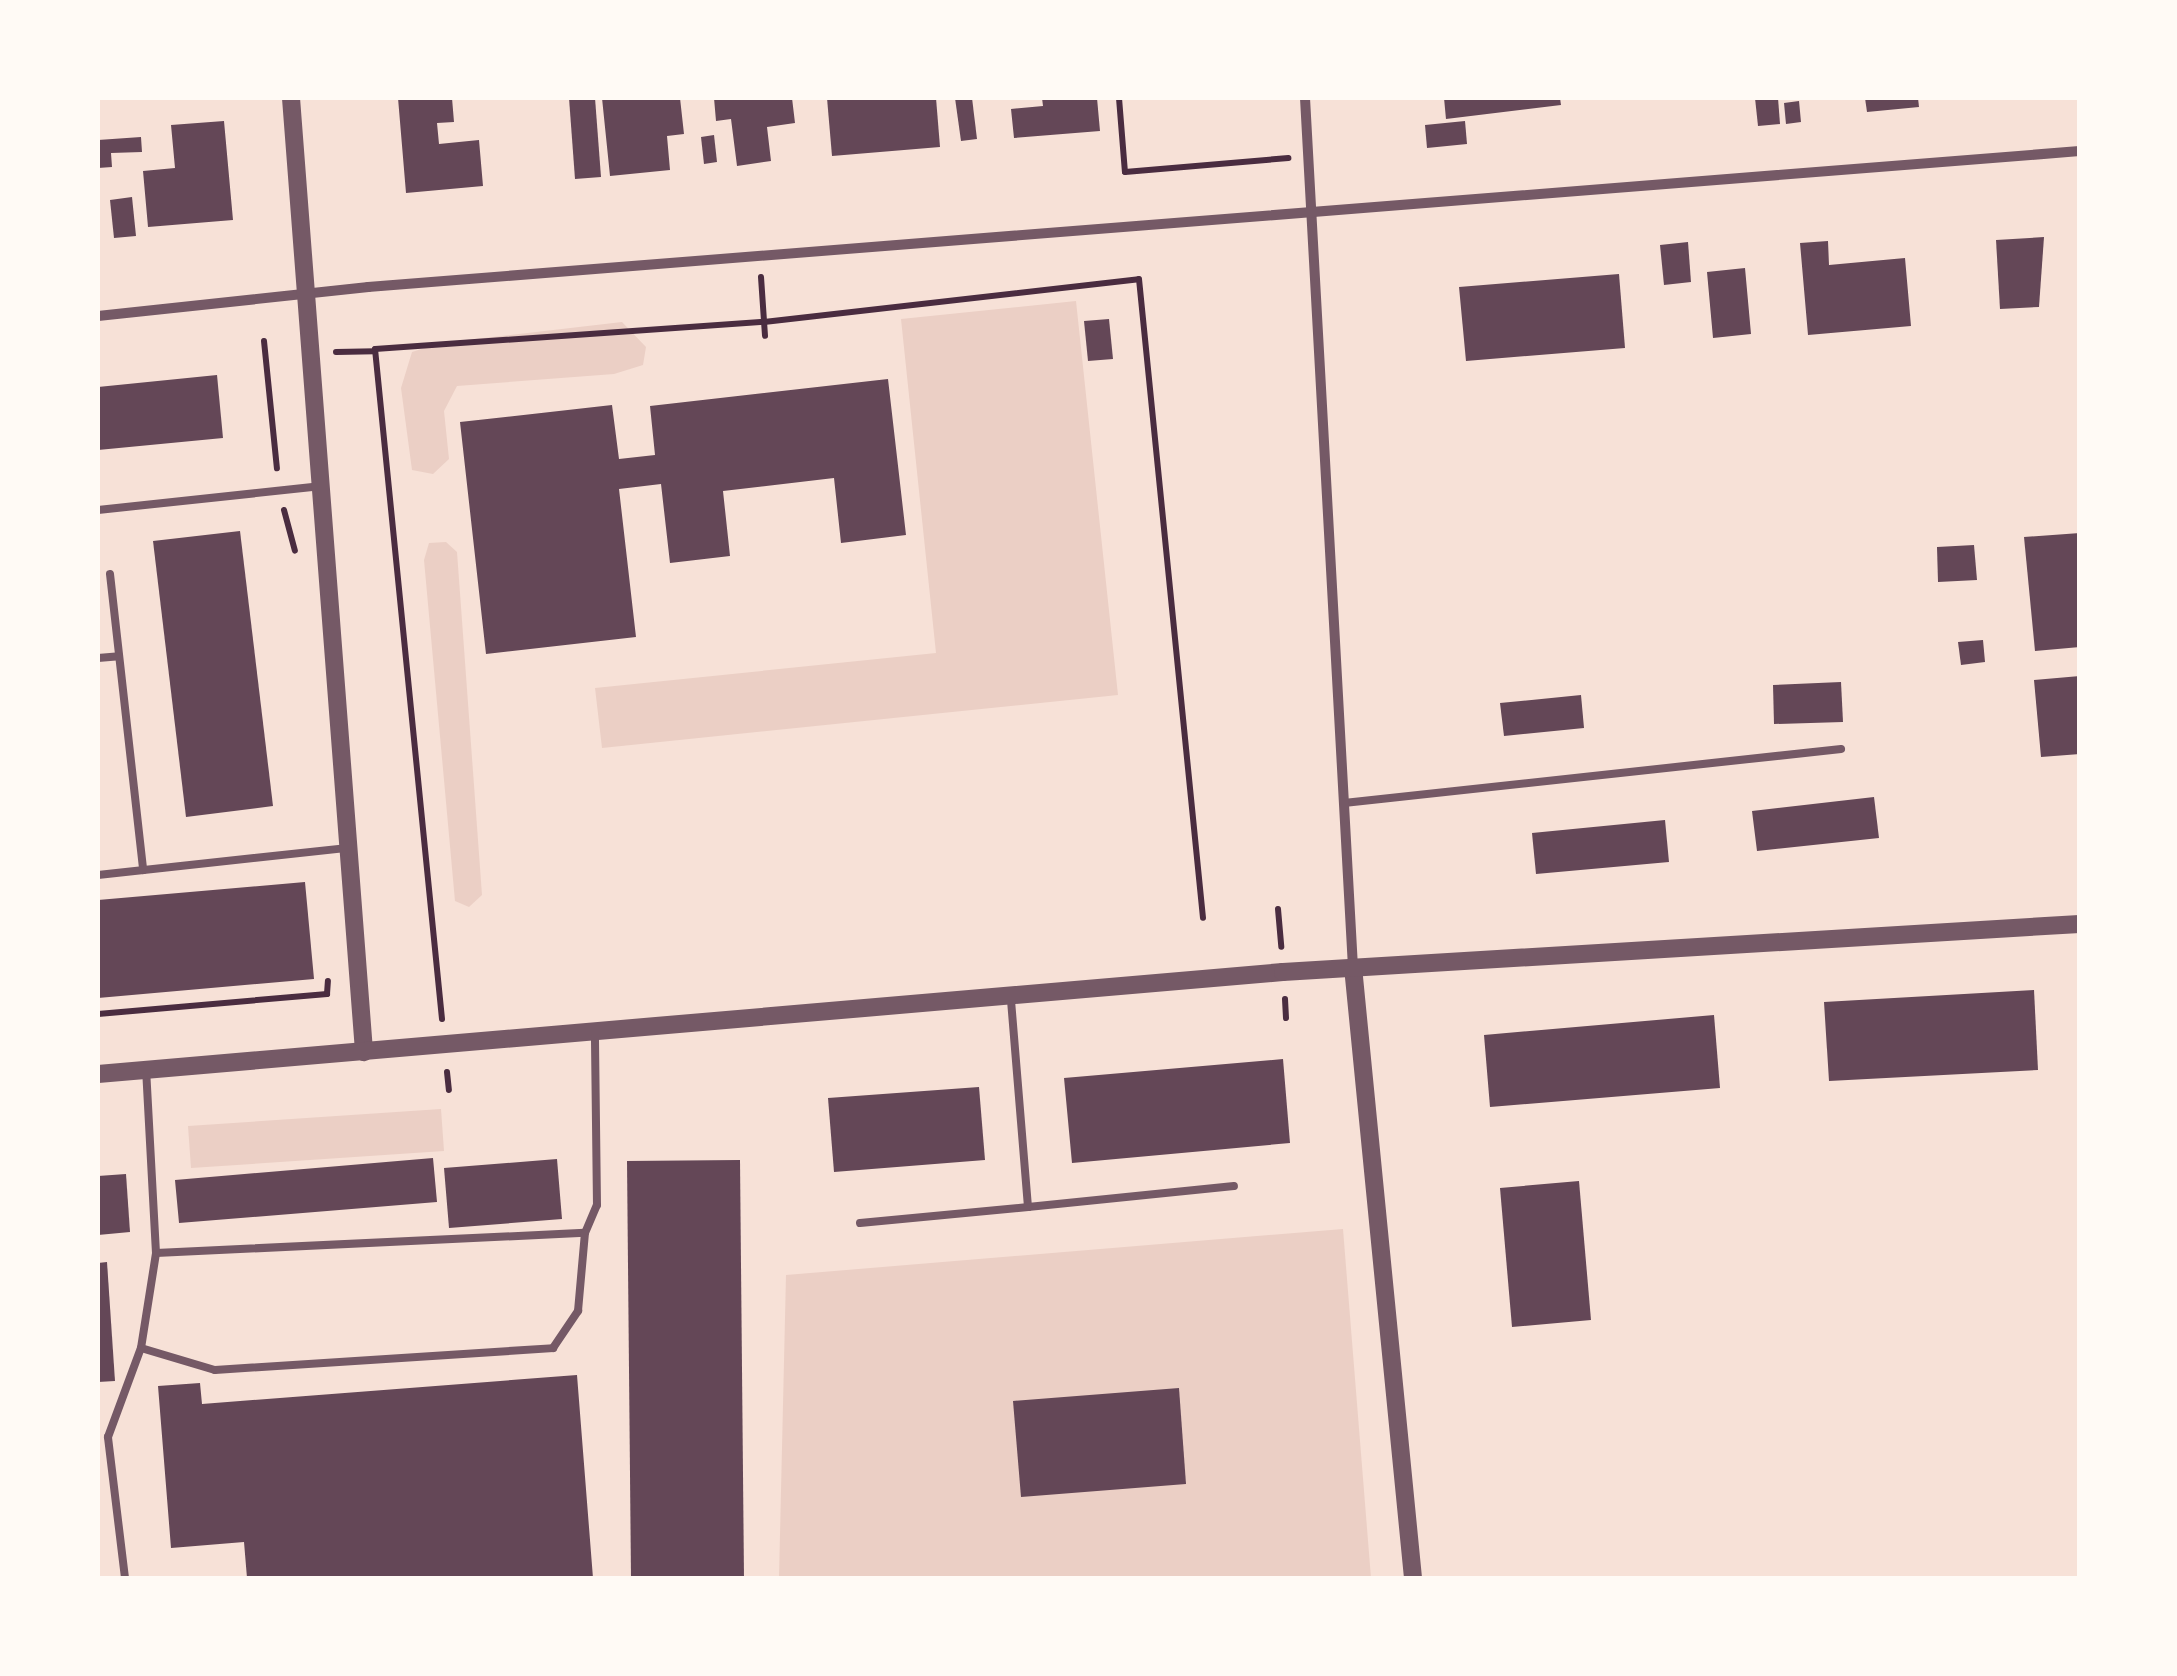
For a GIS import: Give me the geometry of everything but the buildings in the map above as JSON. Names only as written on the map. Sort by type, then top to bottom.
[{"type":"street","points":[[291,98],[324,486],[364,1052]]},
{"type":"street","points":[[1306,98],[1353,967],[1413,1578]]},
{"type":"street","points":[[98,316],[2080,150]]},
{"type":"street","points":[[98,1074],[1011,993],[1353,967],[2080,924]]},
{"type":"lane","points":[[98,510],[324,486]]},
{"type":"lane","points":[[110,574],[143,870]]},
{"type":"lane","points":[[98,658],[119,656]]},
{"type":"lane","points":[[1344,803],[1842,749]]},
{"type":"lane","points":[[98,875],[350,848]]},
{"type":"lane","points":[[1011,993],[1028,1207]]},
{"type":"lane","points":[[141,1348],[214,1370],[553,1348],[578,1311],[585,1233],[597,1204],[595,1032]]},
{"type":"lane","points":[[126,1578],[108,1437],[141,1348],[156,1253],[146,1069]]},
{"type":"lane","points":[[860,1223],[1234,1186]]},
{"type":"lane","points":[[156,1253],[585,1233]]},
{"type":"path","points":[[1119,98],[1125,172],[1308,156]]},
{"type":"path","points":[[760,260],[765,336]]},
{"type":"path","points":[[449,1090],[375,349],[764,322],[1139,279],[1203,918]]},
{"type":"path","points":[[264,340],[278,490],[298,564]]},
{"type":"path","points":[[98,1014],[327,994],[329,976]]},
{"type":"shaded area","points":[[1076,301],[1118,695],[602,748],[595,688],[936,653],[901,319]]},
{"type":"shaded area","points":[[622,322],[646,347],[643,365],[614,374],[457,386],[444,411],[449,459],[433,474],[412,470],[401,388],[412,352],[440,343]]},
{"type":"shaded area","points":[[446,542],[457,552],[482,895],[469,907],[455,901],[424,560],[429,543]]},
{"type":"shaded area","points":[[441,1109],[444,1151],[191,1168],[188,1126]]},
{"type":"shaded area","points":[[1343,1229],[1371,1578],[779,1578],[786,1275]]}]
